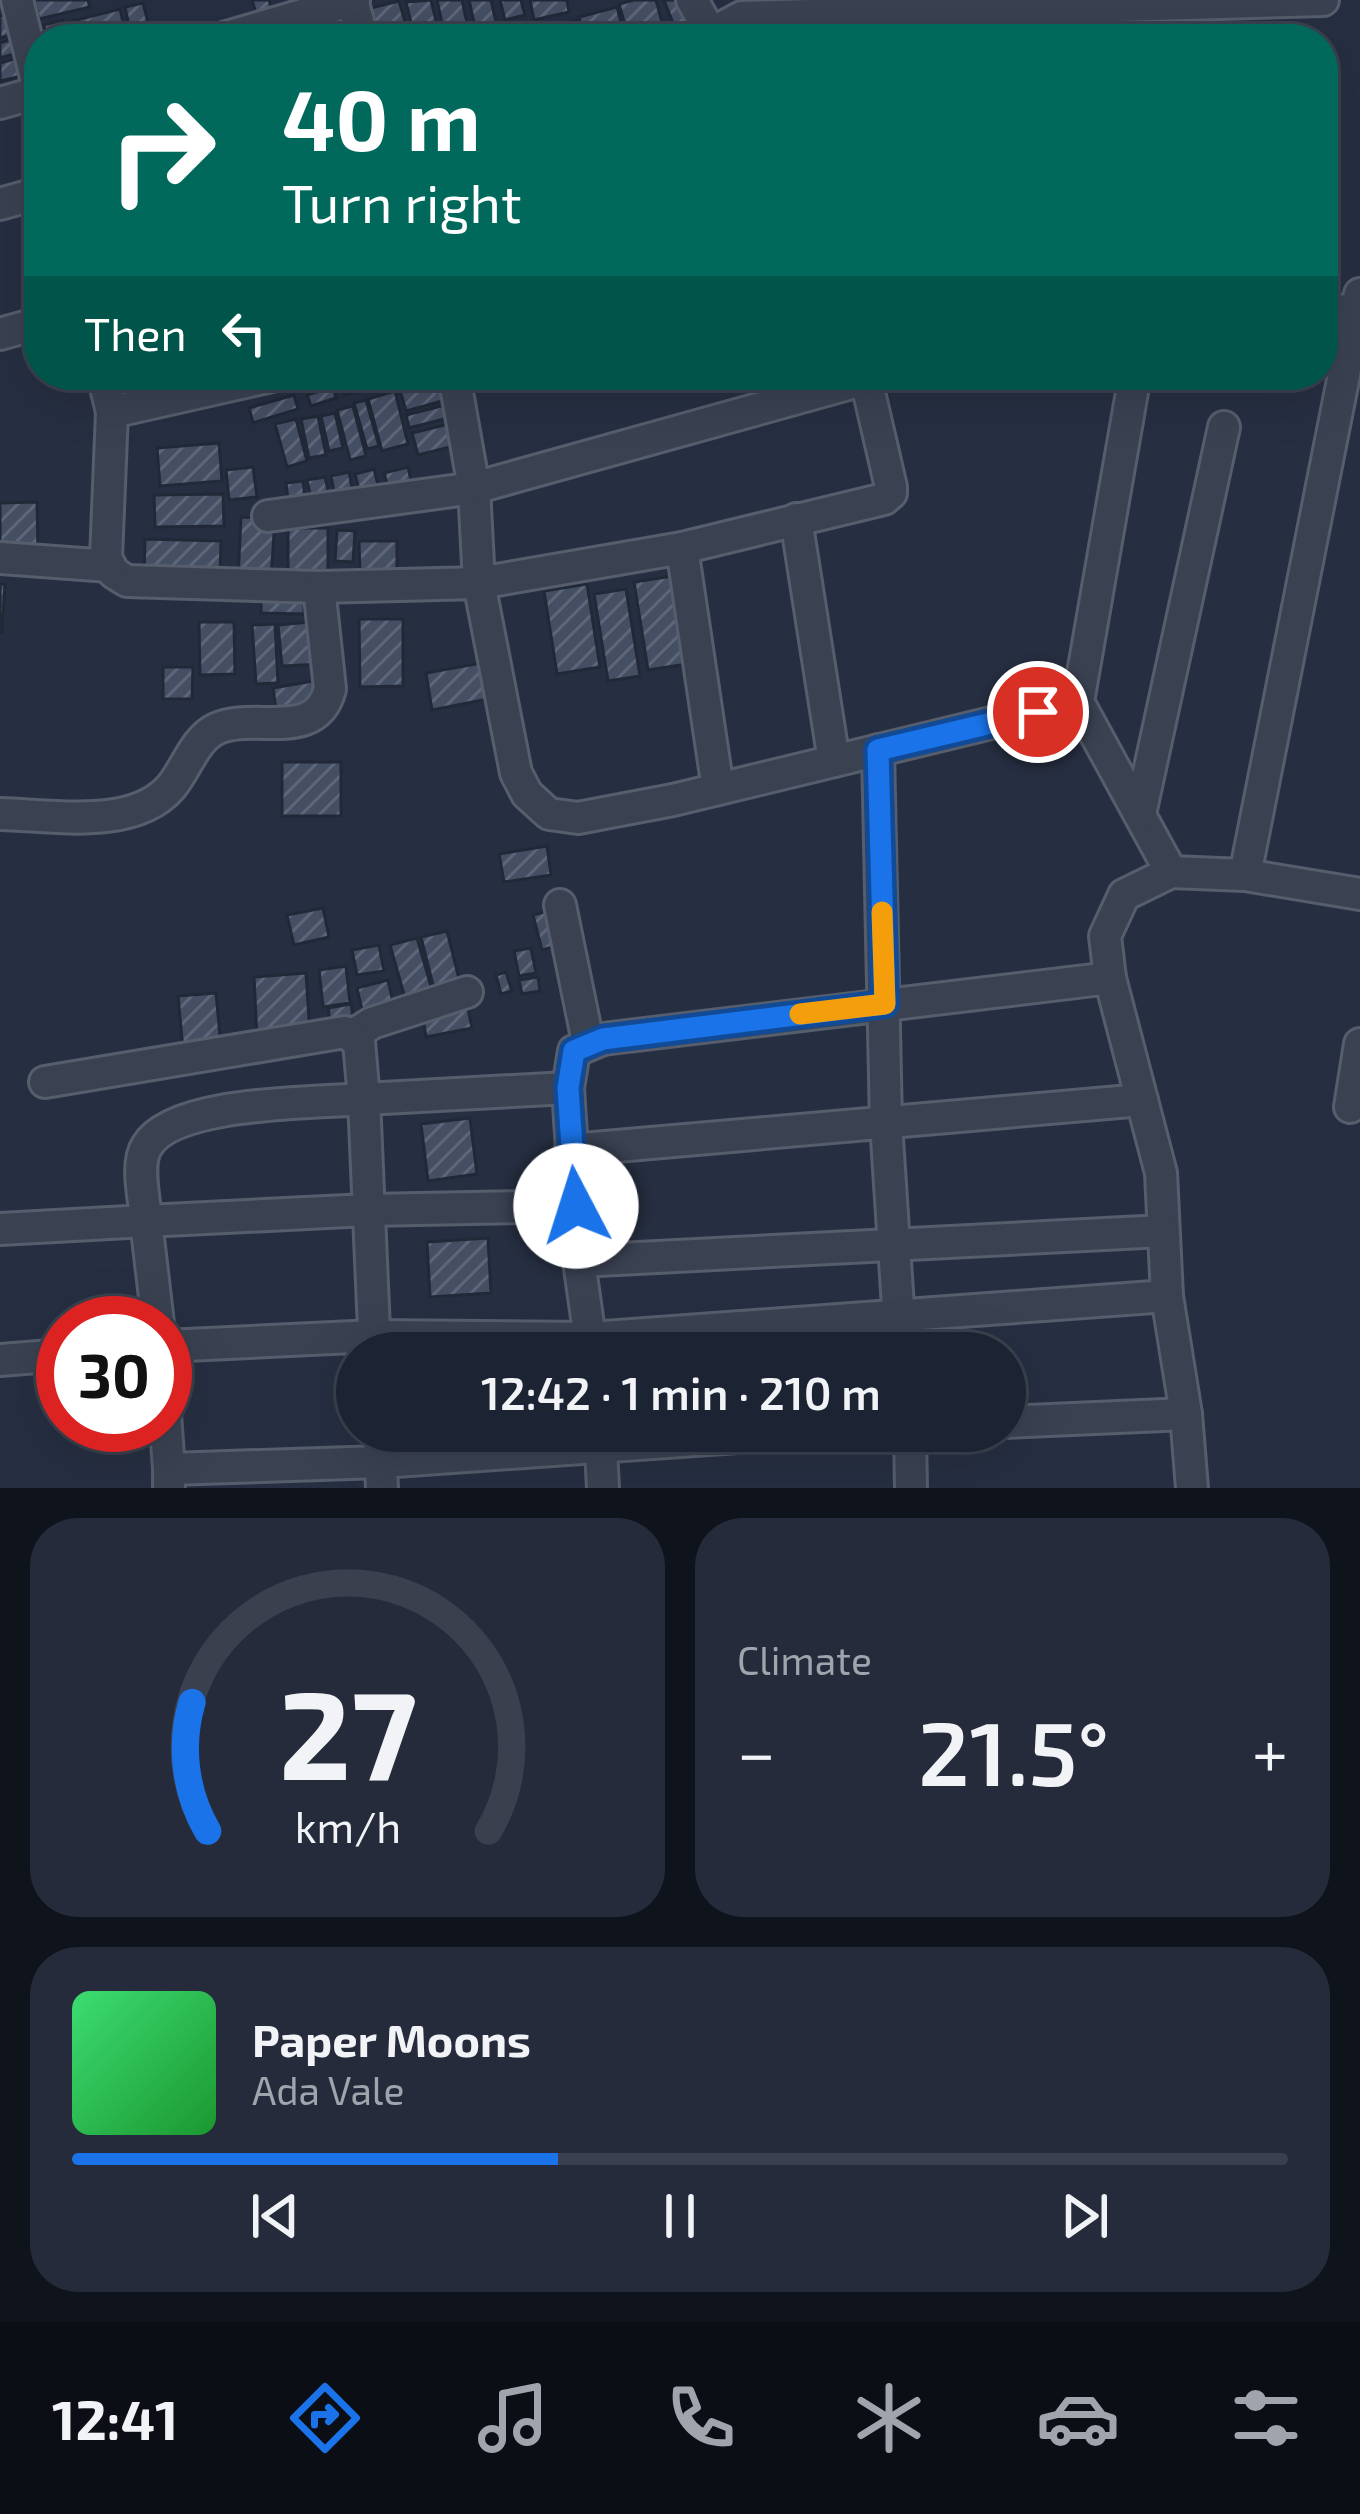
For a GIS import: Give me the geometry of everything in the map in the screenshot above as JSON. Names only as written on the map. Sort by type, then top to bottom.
[{"type":"street","points":[[271,24],[353,0]]},
{"type":"street","points":[[729,24],[742,17],[1323,0]]},
{"type":"street","points":[[1245,874],[1360,294]]},
{"type":"street","points":[[107,390],[112,412],[106,558],[110,566],[127,580],[319,587],[479,583],[682,548],[884,499],[891,493],[868,390]]},
{"type":"street","points":[[112,412],[210,390]]},
{"type":"street","points":[[457,390],[474,488],[479,583],[516,772],[527,794],[549,814],[578,818],[606,814],[1078,702]]},
{"type":"street","points":[[268,516],[474,488],[819,390]]},
{"type":"street","points":[[1133,390],[1078,702],[1171,872]]},
{"type":"street","points":[[1140,814],[1224,427]]},
{"type":"street","points":[[796,519],[835,761]]},
{"type":"street","points":[[682,548],[718,789]]},
{"type":"street","points":[[0,558],[110,566]]},
{"type":"street","points":[[0,814],[107,816],[131,811],[166,793],[206,735],[218,728],[232,723],[295,723],[314,715],[326,703],[330,689],[319,587]]},
{"type":"street","points":[[878,750],[886,1123],[899,1332]]},
{"type":"street","points":[[1192,1488],[1186,1414],[1167,1296],[1161,1173],[1110,979],[1105,936],[1124,895],[1171,872],[1245,874],[1360,894]]},
{"type":"street","points":[[560,904],[588,1042]]},
{"type":"street","points":[[589,1332],[578,1261],[571,1150],[568,1088],[574,1051],[588,1042],[1110,979]]},
{"type":"street","points":[[353,1035],[372,1023],[467,992]]},
{"type":"street","points":[[45,1082],[345,1032],[353,1035],[359,1042],[364,1099],[373,1332]]},
{"type":"street","points":[[1350,1107],[1360,1044]]},
{"type":"street","points":[[155,1296],[142,1160],[147,1145],[164,1129],[200,1115],[251,1106],[568,1088]]},
{"type":"street","points":[[571,1150],[1142,1100]]},
{"type":"street","points":[[0,1229],[367,1210],[576,1206]]},
{"type":"street","points":[[578,1261],[1163,1231]]},
{"type":"street","points":[[725,1332],[897,1314],[1167,1296]]},
{"type":"street","points":[[192,1346],[336,1344]]},
{"type":"street","points":[[0,1360],[36,1357]]},
{"type":"street","points":[[1026,1421],[1186,1414]]},
{"type":"street","points":[[169,1478],[460,1452]]},
{"type":"street","points":[[602,1452],[603,1488]]},
{"type":"street","points":[[910,1452],[911,1488]]},
{"type":"building","points":[[34,0],[88,0],[90,7],[39,19]]},
{"type":"building","points":[[252,0],[269,0],[273,13],[257,17]]},
{"type":"building","points":[[431,0],[437,24],[411,24],[406,2]]},
{"type":"building","points":[[437,0],[462,0],[467,24],[442,24]]},
{"type":"building","points":[[469,0],[491,0],[496,22],[474,24]]},
{"type":"building","points":[[500,0],[521,0],[525,15],[505,20]]},
{"type":"building","points":[[530,0],[567,0],[569,12],[534,20]]},
{"type":"building","points":[[656,0],[663,24],[625,24],[619,4]]},
{"type":"building","points":[[664,0],[684,0],[693,20],[673,24]]},
{"type":"building","points":[[399,1],[406,24],[375,24],[371,8]]},
{"type":"building","points":[[143,3],[148,24],[129,24],[125,7]]},
{"type":"building","points":[[617,7],[621,24],[581,24],[579,17]]},
{"type":"building","points":[[120,9],[124,24],[73,24]]},
{"type":"building","points":[[11,13],[17,33],[0,38],[0,16]]},
{"type":"building","points":[[20,37],[24,51],[0,58],[0,43]]},
{"type":"building","points":[[21,57],[24,75],[0,81],[0,63]]},
{"type":"building","points":[[124,390],[161,390],[127,401]]},
{"type":"building","points":[[334,390],[336,398],[311,406],[307,395]]},
{"type":"building","points":[[400,390],[448,390],[450,399],[406,411]]},
{"type":"building","points":[[395,391],[408,444],[382,451],[368,399]]},
{"type":"building","points":[[294,395],[298,409],[253,423],[249,408]]},
{"type":"building","points":[[366,400],[379,446],[367,449],[354,403]]},
{"type":"building","points":[[449,404],[452,417],[409,428],[406,415]]},
{"type":"building","points":[[353,406],[366,456],[350,460],[337,410]]},
{"type":"building","points":[[335,413],[343,448],[329,451],[321,416]]},
{"type":"building","points":[[318,416],[326,455],[309,458],[301,419]]},
{"type":"building","points":[[296,419],[307,461],[287,467],[275,424]]},
{"type":"building","points":[[457,422],[462,444],[418,455],[412,433]]},
{"type":"building","points":[[219,443],[222,481],[160,486],[157,448]]},
{"type":"building","points":[[253,467],[257,497],[229,500],[226,470]]},
{"type":"building","points":[[408,467],[413,490],[390,495],[384,473]]},
{"type":"building","points":[[374,469],[380,493],[361,498],[355,474]]},
{"type":"building","points":[[349,472],[354,498],[336,502],[331,476]]},
{"type":"building","points":[[325,477],[331,504],[313,508],[307,480]]},
{"type":"building","points":[[303,481],[306,506],[289,508],[286,483]]},
{"type":"building","points":[[223,494],[224,526],[155,527],[154,495]]},
{"type":"building","points":[[37,502],[38,553],[0,554],[0,503]]},
{"type":"building","points":[[241,517],[275,518],[271,580],[238,578]]},
{"type":"building","points":[[288,528],[328,528],[328,573],[288,573]]},
{"type":"building","points":[[337,530],[355,531],[353,562],[335,561]]},
{"type":"building","points":[[145,539],[221,541],[220,579],[144,578]]},
{"type":"building","points":[[359,541],[397,541],[397,572],[360,573]]},
{"type":"building","points":[[673,576],[687,664],[648,670],[634,582]]},
{"type":"building","points":[[0,584],[5,584],[2,632],[0,632]]},
{"type":"building","points":[[587,584],[600,667],[557,674],[544,591]]},
{"type":"building","points":[[626,589],[640,676],[608,681],[594,594]]},
{"type":"building","points":[[261,599],[304,599],[304,614],[261,613]]},
{"type":"building","points":[[359,619],[403,619],[403,686],[360,687]]},
{"type":"building","points":[[320,621],[322,664],[282,666],[278,625]]},
{"type":"building","points":[[199,622],[234,622],[235,674],[200,675]]},
{"type":"building","points":[[275,624],[278,683],[256,684],[252,625]]},
{"type":"building","points":[[481,663],[488,699],[432,710],[426,673]]},
{"type":"building","points":[[163,667],[193,667],[192,699],[163,699]]},
{"type":"building","points":[[313,681],[316,703],[276,710],[273,688]]},
{"type":"building","points":[[282,762],[341,762],[341,816],[282,816]]},
{"type":"building","points":[[547,846],[551,875],[504,882],[499,854]]},
{"type":"building","points":[[323,908],[329,937],[294,945],[287,915]]},
{"type":"building","points":[[551,910],[560,945],[542,950],[533,915]]},
{"type":"building","points":[[447,931],[460,983],[434,989],[421,937]]},
{"type":"building","points":[[417,938],[432,990],[405,998],[390,945]]},
{"type":"building","points":[[379,945],[384,971],[357,975],[352,950]]},
{"type":"building","points":[[531,948],[536,973],[519,976],[514,951]]},
{"type":"building","points":[[346,966],[350,1003],[323,1007],[319,970]]},
{"type":"building","points":[[506,972],[512,991],[501,994],[496,975]]},
{"type":"building","points":[[306,973],[310,1035],[257,1038],[254,977]]},
{"type":"building","points":[[538,977],[540,991],[522,994],[519,980]]},
{"type":"building","points":[[388,980],[394,1007],[363,1014],[357,988]]},
{"type":"building","points":[[216,993],[221,1046],[183,1050],[178,996]]},
{"type":"building","points":[[351,1004],[354,1025],[331,1029],[328,1008]]},
{"type":"building","points":[[468,1009],[472,1028],[426,1037],[423,1018]]},
{"type":"building","points":[[470,1118],[477,1174],[428,1181],[421,1124]]},
{"type":"building","points":[[488,1238],[491,1293],[430,1297],[427,1242]]},
{"type":"slow traffic","points":[[800,1014],[885,1004],[882,912]]},
{"type":"route","points":[[576,1206],[568,1088],[574,1051],[603,1039],[885,1004],[878,750],[1038,712]]}]
